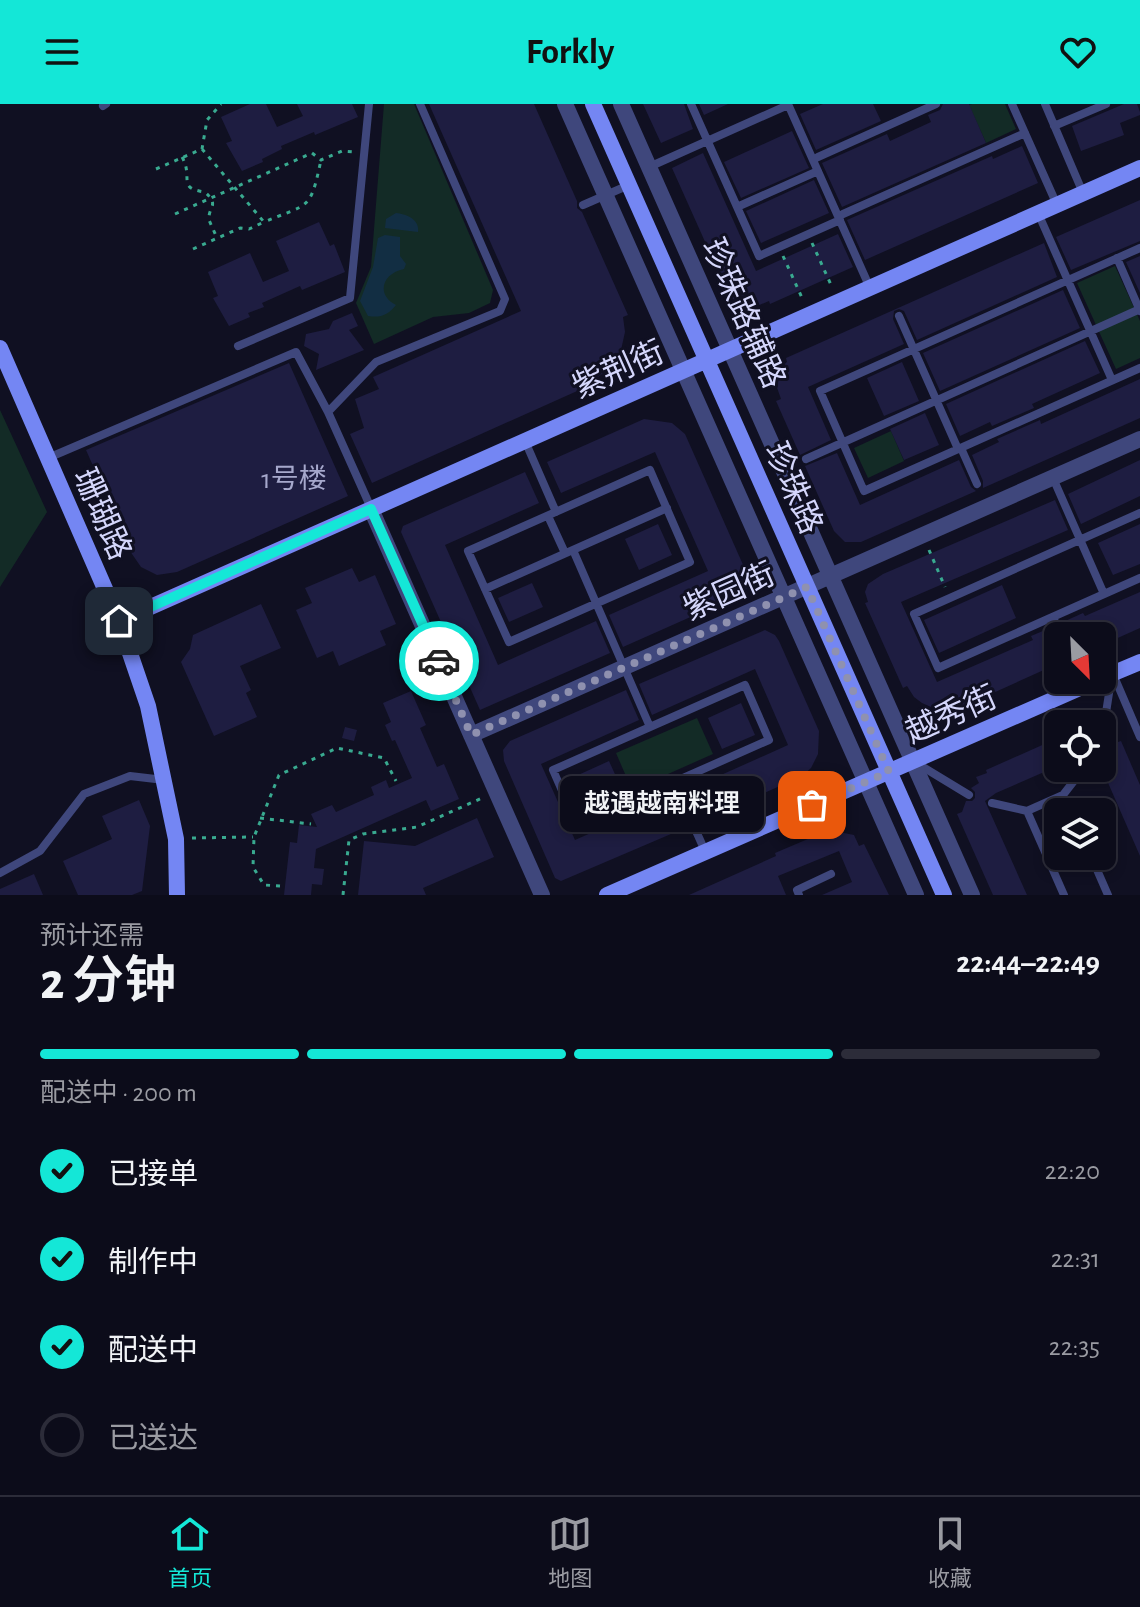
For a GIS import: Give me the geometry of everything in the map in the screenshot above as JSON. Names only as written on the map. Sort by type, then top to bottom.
[{"type":"street","points":[[565,104],[916,895]]},
{"type":"street","name":"珍珠路","points":[[593,104],[943,895]]},
{"type":"street","name":"珍珠路辅路","points":[[621,104],[972,895]]},
{"type":"street","name":"紫荆街","points":[[119,621],[1140,168]]},
{"type":"street","name":"珊瑚路","points":[[0,348],[119,621],[148,706],[176,839],[177,895]]},
{"type":"street","name":"紫园街","points":[[471,735],[1140,439]]},
{"type":"street","points":[[371,509],[542,895]]},
{"type":"street","name":"越秀街","points":[[1116,672],[1140,662]]},
{"type":"street","name":"越秀街","points":[[607,895],[1063,694]]},
{"type":"lane","points":[[238,346],[350,298],[369,104]]},
{"type":"lane","points":[[328,412],[376,362],[500,311],[505,299],[420,104]]},
{"type":"lane","points":[[691,104],[759,256],[1025,133]]},
{"type":"lane","points":[[649,167],[788,104],[842,217],[870,288]]},
{"type":"lane","points":[[818,157],[936,104]]},
{"type":"lane","points":[[1012,104],[1057,205]]},
{"type":"lane","points":[[1045,104],[1083,193]]},
{"type":"lane","points":[[1054,126],[1106,104]]},
{"type":"lane","points":[[737,207],[818,171]]},
{"type":"lane","points":[[583,205],[629,185]]},
{"type":"lane","points":[[1038,213],[1112,380]]},
{"type":"lane","points":[[1140,248],[820,391],[864,491],[1140,368]]},
{"type":"lane","points":[[806,459],[1140,310],[1117,258]]},
{"type":"lane","points":[[899,316],[977,484]]},
{"type":"lane","points":[[48,458],[296,352],[328,412],[371,509]]},
{"type":"lane","points":[[525,441],[552,514],[650,727]]},
{"type":"lane","points":[[650,470],[690,562],[509,642],[468,551],[552,514],[650,470]]},
{"type":"lane","points":[[1053,478],[1104,594]]},
{"type":"lane","points":[[485,589],[667,508]]},
{"type":"lane","points":[[1140,513],[914,614],[938,668],[1140,578]]},
{"type":"lane","points":[[1053,617],[1055,622]]},
{"type":"lane","points":[[745,685],[769,740],[577,825],[553,770],[650,727],[745,685]]},
{"type":"lane","points":[[1106,694],[1140,737]]},
{"type":"lane","points":[[912,761],[969,795]]},
{"type":"lane","points":[[0,873],[40,851],[84,794],[130,776],[165,780]]},
{"type":"lane","points":[[674,782],[705,852]]},
{"type":"lane","points":[[992,803],[1027,811],[1063,795],[1073,782]]},
{"type":"lane","points":[[1027,811],[1064,895]]},
{"type":"lane","points":[[1097,870],[1108,895]]},
{"type":"lane","points":[[799,895],[797,890],[831,874]]},
{"type":"path","points":[[221,104],[207,120],[202,149],[264,222]]},
{"type":"path","points":[[156,169],[202,149]]},
{"type":"path","points":[[321,160],[342,151],[364,153]]},
{"type":"path","points":[[175,214],[312,153],[321,160]]},
{"type":"path","points":[[182,157],[189,171],[186,182],[189,187],[205,192],[211,198],[213,208],[208,216],[217,238]]},
{"type":"path","points":[[193,249],[308,203],[314,196],[321,160]]},
{"type":"path","points":[[808,234],[838,302]]},
{"type":"path","points":[[779,247],[809,314]]},
{"type":"path","points":[[922,536],[950,598]]},
{"type":"path","points":[[280,886],[264,885],[253,867],[254,837],[279,775],[337,748],[384,758],[396,781]]},
{"type":"path","points":[[343,895],[349,840],[363,834],[417,827],[496,792]]},
{"type":"path","points":[[260,818],[311,824]]},
{"type":"path","points":[[176,839],[254,837]]},
{"type":"green space","points":[[384,104],[414,104],[493,290],[490,303],[469,313],[433,317],[374,344],[356,303],[371,267]]},
{"type":"green space","points":[[1005,104],[1016,129],[986,143],[969,105]]},
{"type":"green space","points":[[1115,266],[1140,321],[1140,358],[1116,369],[1077,283]]},
{"type":"green space","points":[[0,410],[47,512],[0,587]]},
{"type":"green space","points":[[891,431],[904,461],[868,478],[854,448]]},
{"type":"green space","points":[[697,718],[713,754],[632,790],[616,753]]},
{"type":"water","points":[[396,213],[415,221],[418,232],[385,228],[386,219]]},
{"type":"water","points":[[385,235],[400,237],[400,256],[406,264],[384,284],[385,295],[396,305],[384,315],[368,316],[360,301],[373,267],[378,238]]},
{"type":"building","points":[[250,104],[266,104],[277,127],[303,116],[297,104],[352,104],[358,117],[281,146],[282,149],[262,159],[263,162],[242,171],[226,143],[232,141],[221,117]]},
{"type":"building","points":[[429,104],[534,104],[577,201],[577,208],[582,212],[628,315],[623,317],[625,332],[621,350],[611,367],[594,380],[595,383],[372,483],[350,434],[364,428],[355,399],[379,389],[373,377],[521,311]]},
{"type":"building","points":[[643,104],[684,104],[693,129],[661,143]]},
{"type":"building","points":[[699,104],[728,104],[704,115]]},
{"type":"building","points":[[823,104],[873,104],[881,121],[816,150],[800,114]]},
{"type":"building","points":[[943,104],[969,104],[986,143],[842,207],[822,163],[887,134],[890,141],[931,122],[928,115],[940,110]]},
{"type":"building","points":[[1124,104],[1137,104],[1140,115],[1120,123],[1124,135],[1081,151],[1072,126]]},
{"type":"building","points":[[792,131],[809,168],[741,198],[724,162]]},
{"type":"building","points":[[1022,146],[1038,183],[865,260],[847,220],[992,156],[993,159]]},
{"type":"building","points":[[703,153],[756,271],[838,234],[853,267],[770,304],[769,301],[757,306],[733,299],[672,168]]},
{"type":"building","points":[[814,180],[829,213],[761,243],[746,211]]},
{"type":"building","points":[[1140,200],[1140,241],[1071,270],[1056,237]]},
{"type":"building","points":[[319,222],[330,246],[334,244],[345,272],[302,290],[300,286],[262,303],[264,307],[248,313],[250,317],[229,326],[213,298],[218,296],[208,272],[250,253],[263,282],[289,271],[276,241]]},
{"type":"building","points":[[1044,243],[1057,277],[917,340],[904,311],[894,311],[893,319],[904,344],[808,387],[831,440],[800,455],[776,401],[781,399],[774,379],[778,369],[787,362],[786,358]]},
{"type":"building","points":[[1140,256],[1140,293],[1126,262]]},
{"type":"building","points":[[1063,290],[1080,328],[940,391],[923,353]]},
{"type":"building","points":[[352,313],[358,326],[349,330],[364,350],[316,370],[319,354],[304,346],[306,334],[329,329],[333,321]]},
{"type":"building","points":[[1085,341],[1100,373],[1032,404],[1034,408],[992,426],[990,422],[960,436],[946,404]]},
{"type":"building","points":[[902,362],[919,401],[884,416],[867,378]]},
{"type":"building","points":[[289,363],[348,496],[177,572],[157,575],[141,567],[132,554],[86,450]]},
{"type":"building","points":[[1140,379],[1140,418],[983,488],[972,455],[999,442],[997,439],[1040,420],[1041,424]]},
{"type":"building","points":[[925,413],[939,445],[904,460],[890,429]]},
{"type":"building","points":[[644,419],[672,423],[685,434],[749,583],[740,595],[623,647],[609,615],[708,571],[655,452],[561,493],[547,462]]},
{"type":"building","points":[[837,453],[860,505],[959,460],[971,487],[976,491],[861,542],[845,542],[834,531],[805,466]]},
{"type":"building","points":[[1140,460],[1140,496],[1081,524],[1068,494]]},
{"type":"building","points":[[525,472],[539,503],[445,545],[498,665],[596,621],[610,653],[480,710],[401,532],[403,526]]},
{"type":"building","points":[[1055,500],[1068,530],[901,602],[937,682],[1033,640],[1031,636],[1044,631],[1044,670],[962,707],[960,703],[931,707],[914,697],[907,686],[903,688],[865,603],[868,602],[865,592],[868,584],[883,574]]},
{"type":"building","points":[[658,524],[672,555],[639,570],[625,539]]},
{"type":"building","points":[[1140,524],[1140,564],[1113,575],[1098,543]]},
{"type":"building","points":[[352,568],[359,582],[375,575],[396,624],[380,631],[386,645],[339,666],[333,651],[317,658],[296,610],[312,603],[305,588]]},
{"type":"building","points":[[532,583],[543,607],[509,622],[498,598]]},
{"type":"building","points":[[1002,585],[1016,618],[939,653],[924,620]]},
{"type":"building","points":[[1140,592],[1140,628],[1116,639],[1116,622],[1063,622],[1083,613],[1085,616]]},
{"type":"building","points":[[261,604],[281,648],[240,666],[251,690],[246,693],[257,717],[214,736],[181,662],[190,649],[193,635]]},
{"type":"building","points":[[765,630],[779,641],[819,731],[818,754],[811,768],[802,776],[706,819],[692,788],[788,745],[755,669],[652,715],[639,684]]},
{"type":"building","points":[[626,690],[639,720],[541,764],[575,840],[672,797],[685,828],[561,881],[555,878],[504,761],[503,750],[510,741]]},
{"type":"building","points":[[411,691],[426,725],[420,728],[437,767],[444,764],[459,799],[431,811],[426,800],[316,849],[314,868],[324,869],[322,885],[312,884],[311,895],[284,895],[290,842],[297,843],[299,825],[317,827],[311,814],[332,805],[336,812],[374,795],[371,787],[386,780],[389,788],[412,778],[385,725],[391,722],[383,703]]},
{"type":"building","points":[[741,703],[755,735],[722,749],[708,718]]},
{"type":"building","points":[[345,727],[357,730],[354,741],[342,738]]},
{"type":"building","points":[[1116,740],[1121,741],[1140,785],[1140,856],[1116,798],[1108,782],[1116,782]]},
{"type":"building","points":[[1044,744],[1044,772],[985,801],[1027,895],[993,895],[957,814],[962,812],[966,801],[975,798],[971,788],[979,783],[976,777],[987,773],[986,770]]},
{"type":"building","points":[[609,761],[623,792],[590,807],[576,776]]},
{"type":"building","points":[[139,800],[150,826],[142,891],[132,895],[78,895],[63,861],[112,839],[102,816]]},
{"type":"building","points":[[477,818],[494,857],[423,888],[426,895],[358,895],[364,841],[415,846]]},
{"type":"building","points":[[829,830],[854,835],[859,846],[864,844],[889,895],[822,895],[852,882],[839,851],[778,876],[786,895],[689,895],[776,856],[775,853]]},
{"type":"building","points":[[34,874],[43,895],[0,895],[0,889]]},
{"type":"way so far","points":[[439,661],[471,735],[807,587],[889,772],[812,805]]},
{"type":"place","name":"越遇越南料理","points":[[812,805]]},
{"type":"route","points":[[119,621],[371,509],[439,661]]}]
